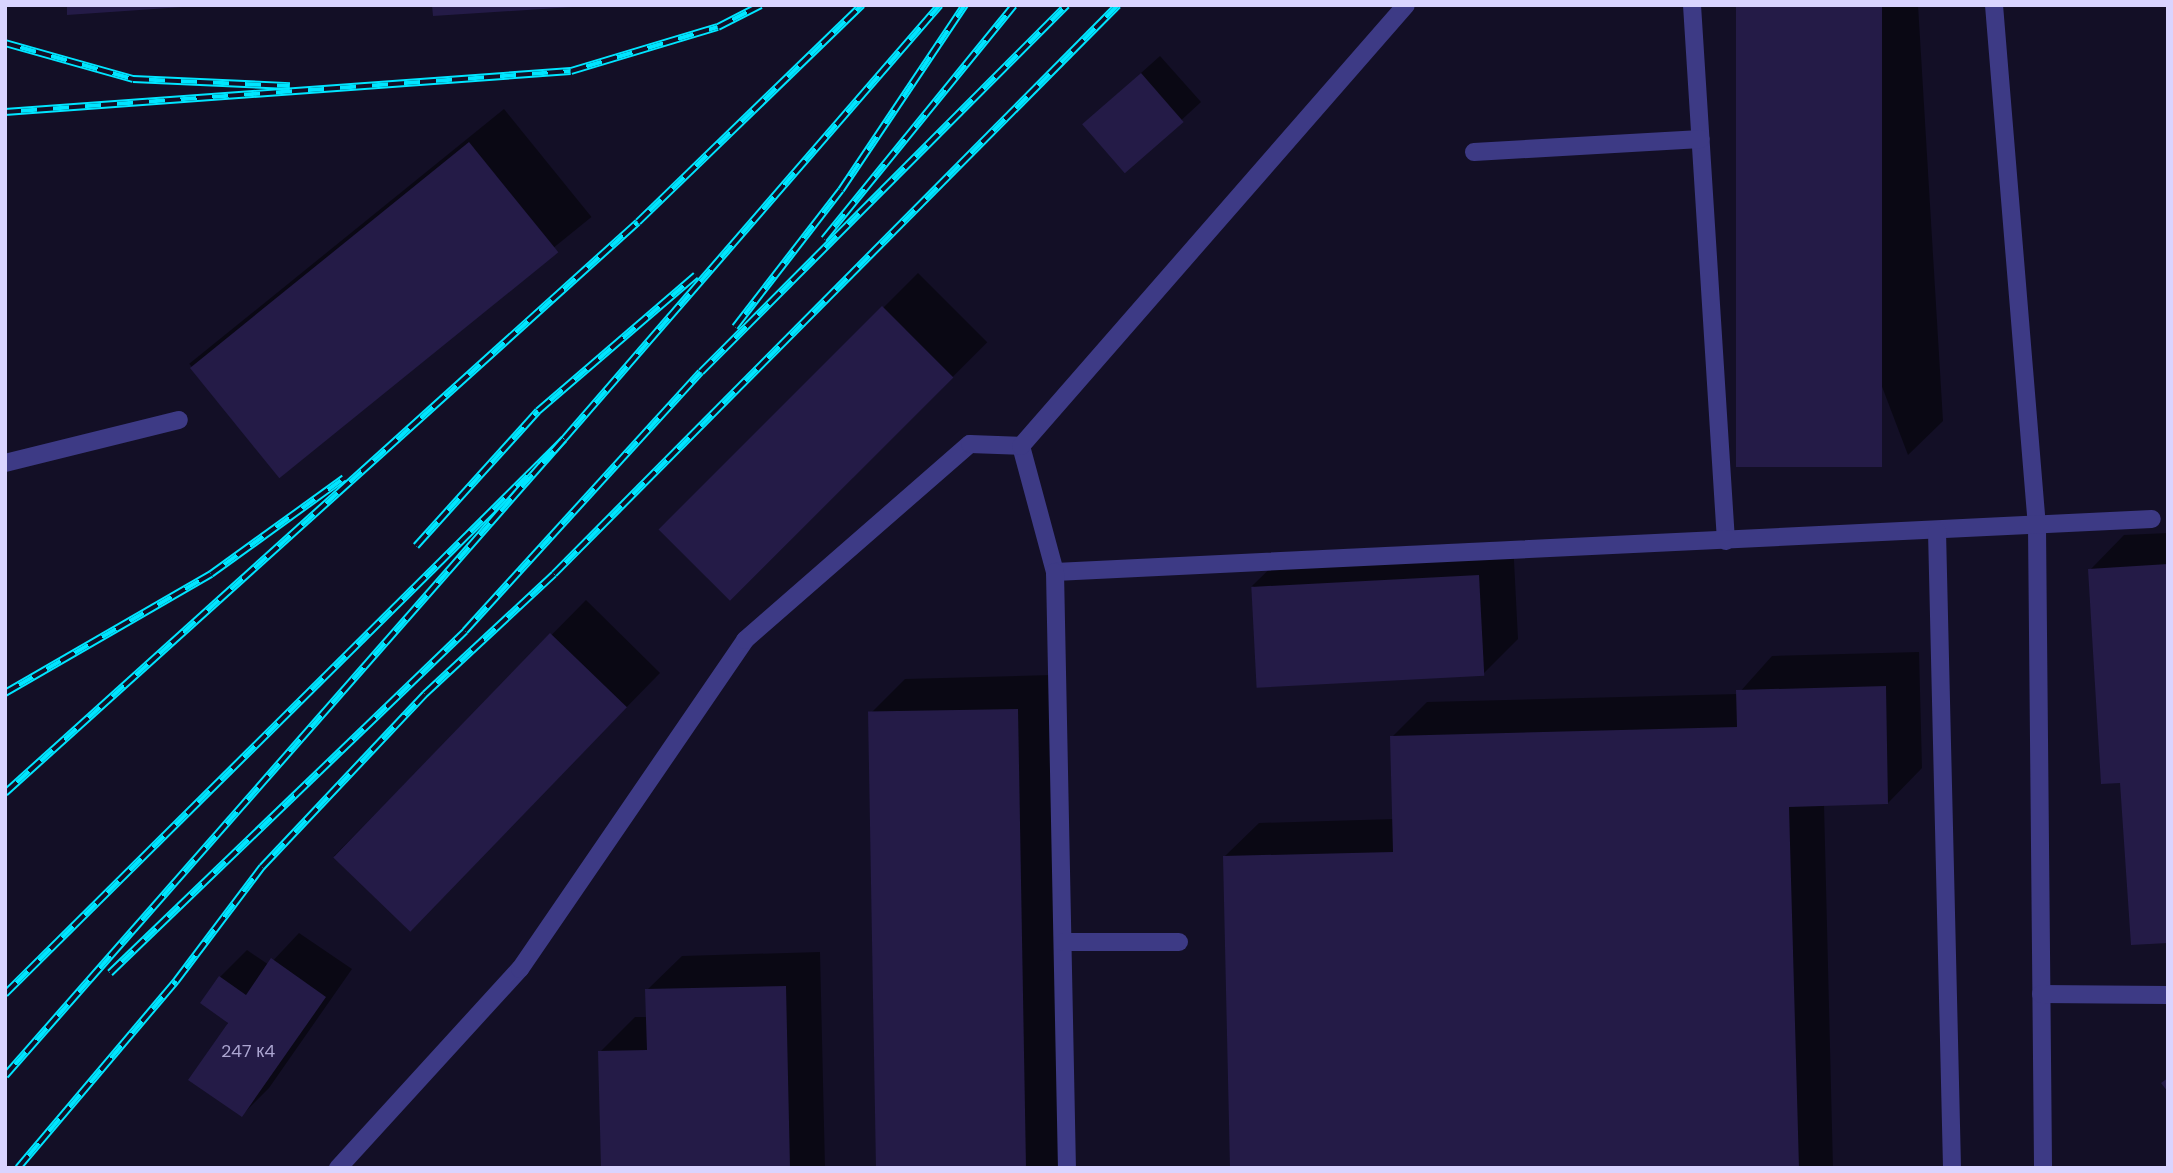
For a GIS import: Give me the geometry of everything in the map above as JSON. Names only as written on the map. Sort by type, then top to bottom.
[{"type":"lane","points":[[1021,446],[1406,5]]},
{"type":"lane","points":[[1692,5],[1726,541]]},
{"type":"lane","points":[[1994,5],[2037,527],[2043,1168]]},
{"type":"lane","points":[[1474,152],[1701,139]]},
{"type":"lane","points":[[5,463],[179,420]]},
{"type":"lane","points":[[338,1168],[520,969],[745,640],[970,444],[1021,446]]},
{"type":"lane","points":[[1021,446],[1055,572],[1067,1168]]},
{"type":"lane","points":[[1055,572],[2037,527],[2152,519]]},
{"type":"lane","points":[[1937,531],[1952,1168]]},
{"type":"lane","points":[[1063,942],[1179,942]]},
{"type":"lane","points":[[2042,995],[2168,995]]},
{"type":"building","points":[[67,5],[183,5],[183,7],[67,15]]},
{"type":"building","points":[[432,5],[573,5],[573,7],[433,16]]},
{"type":"building","points":[[1736,5],[1882,5],[1882,467],[1736,467]]},
{"type":"building","points":[[1141,73],[1184,122],[1125,173],[1082,124]]},
{"type":"building","points":[[469,142],[558,252],[279,478],[190,368]]},
{"type":"building","points":[[882,306],[953,377],[730,601],[659,529]]},
{"type":"building","points":[[2168,564],[2168,943],[2131,945],[2120,783],[2101,784],[2088,569]]},
{"type":"building","points":[[1479,575],[1484,676],[1257,688],[1251,587]]},
{"type":"building","points":[[550,633],[627,707],[410,932],[333,857]]},
{"type":"building","points":[[1886,686],[1888,804],[1789,807],[1799,1168],[1230,1168],[1223,856],[1393,852],[1390,736],[1737,727],[1736,690]]},
{"type":"building","points":[[1018,709],[1026,1168],[876,1168],[868,712]]},
{"type":"building","points":[[271,958],[326,997],[242,1117],[188,1080],[228,1023],[200,1003],[219,976],[246,995]]},
{"type":"building","points":[[786,986],[790,1168],[601,1168],[598,1051],[647,1050],[645,989]]},
{"type":"building","points":[[2168,1078],[2168,1092],[2161,1083]]},
{"type":"railway","points":[[5,112],[571,71],[718,27],[761,5]]},
{"type":"railway","points":[[5,793],[638,222],[862,5]]},
{"type":"railway","points":[[564,439],[940,5]]},
{"type":"railway","points":[[735,327],[841,190],[965,5]]},
{"type":"railway","points":[[824,239],[1014,5]]},
{"type":"railway","points":[[110,973],[465,631],[701,372],[1067,5]]},
{"type":"railway","points":[[18,1168],[176,981],[262,867],[425,694],[554,574],[1118,5]]},
{"type":"railway","points":[[5,43],[133,79],[290,86]]},
{"type":"railway","points":[[416,546],[538,411],[696,275]]},
{"type":"railway","points":[[5,994],[564,439],[5,1076]]},
{"type":"railway","points":[[5,693],[211,574],[344,478]]}]
